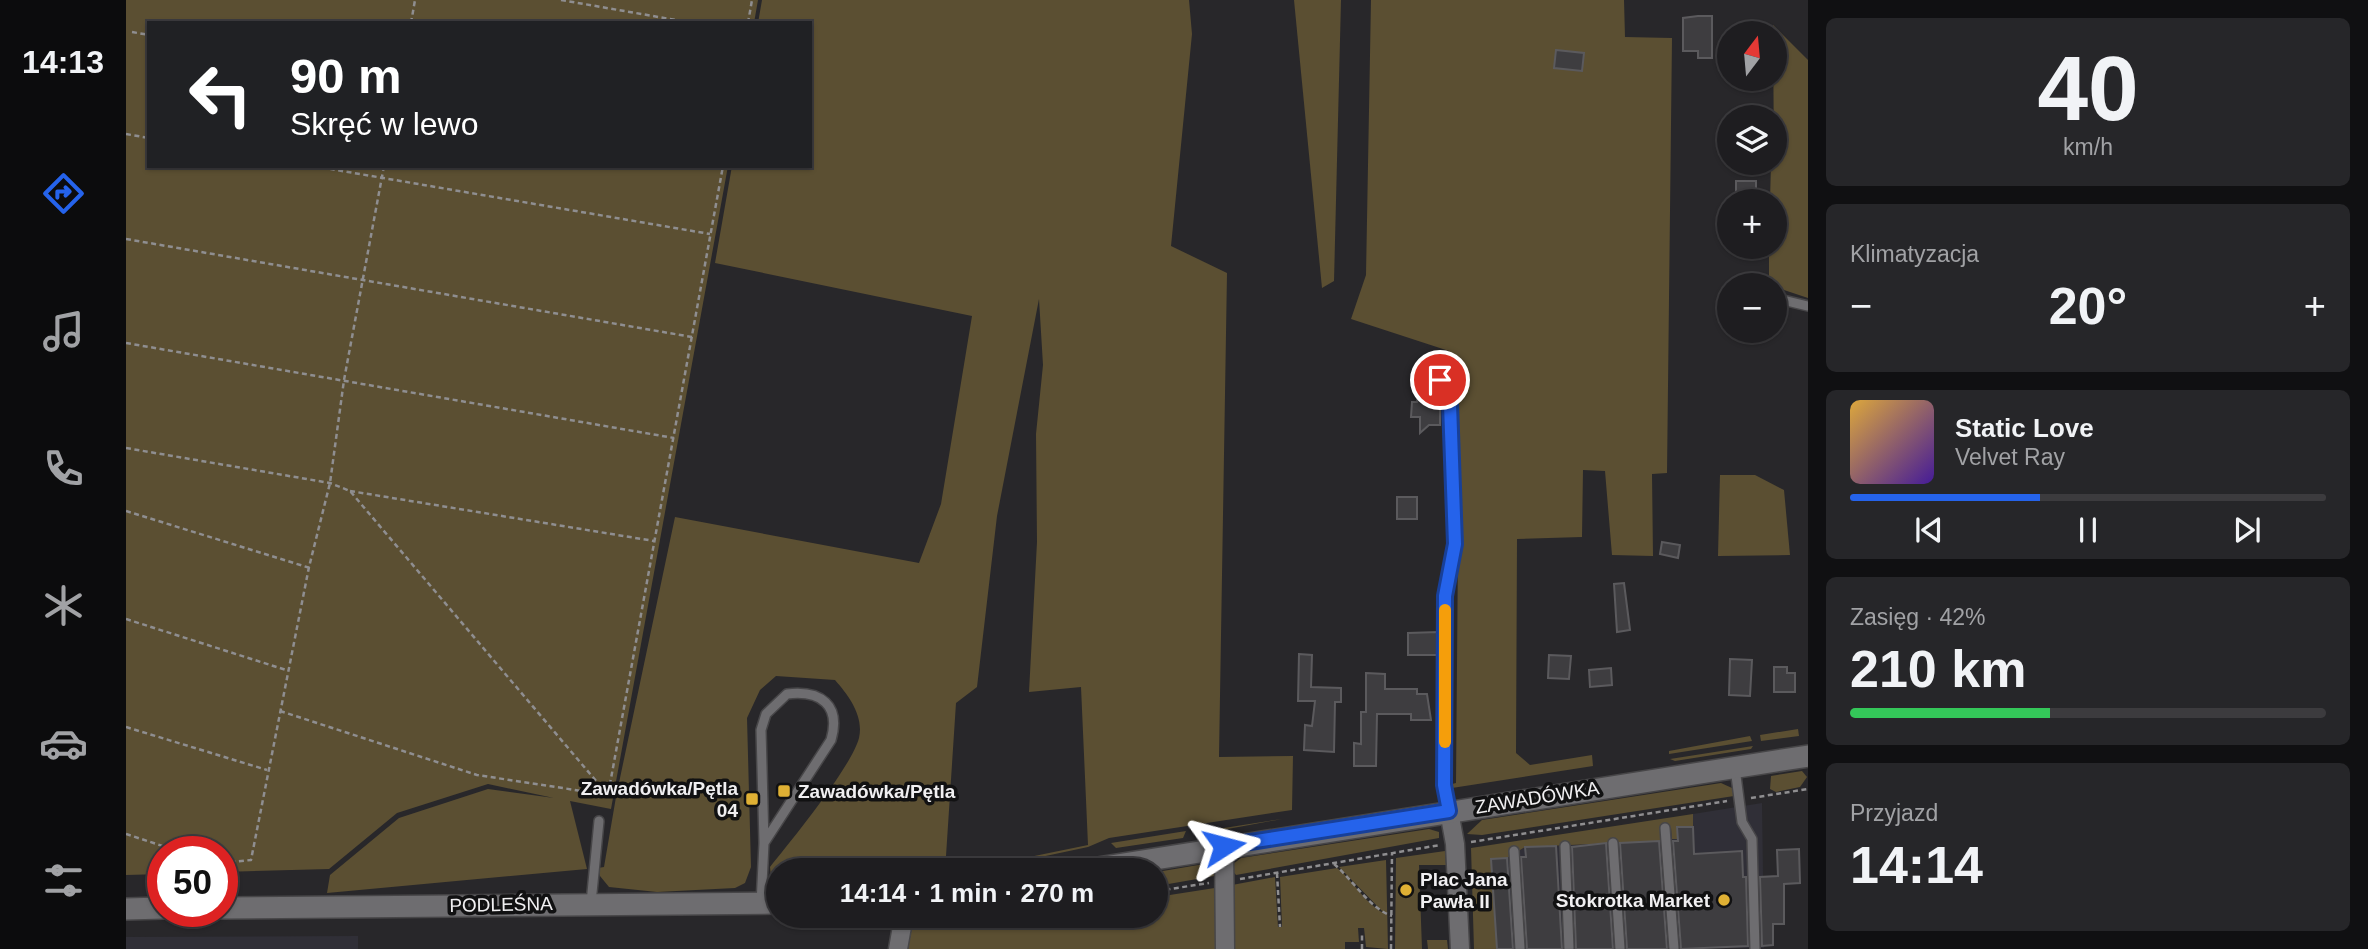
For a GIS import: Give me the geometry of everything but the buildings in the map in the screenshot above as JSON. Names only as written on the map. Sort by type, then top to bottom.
[{"type":"main road","name":"ZAWADÓWKA","points":[[1153,858],[1808,756]]},
{"type":"main road","name":"PODLEŚNA","points":[[238,908],[766,903]]},
{"type":"main road","points":[[126,909],[147,908]]},
{"type":"street","points":[[1449,811],[1455,844],[1460,949]]},
{"type":"street","points":[[1224,846],[1225,949]]},
{"type":"street","points":[[898,949],[905,928]]},
{"type":"lane","points":[[1787,301],[1808,306]]},
{"type":"lane","points":[[1420,377],[1440,380],[1450,404],[1455,544],[1445,596],[1444,785],[1449,811]]},
{"type":"lane","points":[[764,843],[831,740],[835,726],[833,712],[826,702],[815,696],[800,692],[787,694],[766,714],[761,730],[764,843],[766,863]]},
{"type":"lane","points":[[1735,768],[1742,822],[1752,839],[1755,949]]},
{"type":"lane","points":[[591,903],[599,821]]},
{"type":"lane","points":[[1665,828],[1674,949]]},
{"type":"lane","points":[[1614,843],[1620,949]]},
{"type":"lane","points":[[1565,846],[1569,949]]},
{"type":"lane","points":[[1514,851],[1520,949]]},
{"type":"path","points":[[411,21],[415,0]]},
{"type":"path","points":[[561,0],[682,21]]},
{"type":"path","points":[[748,21],[752,0]]},
{"type":"path","points":[[132,32],[147,35]]},
{"type":"path","points":[[126,134],[147,138]]},
{"type":"path","points":[[324,168],[711,234]]},
{"type":"path","points":[[238,861],[251,860],[287,670],[330,483],[344,380],[384,168]]},
{"type":"path","points":[[608,795],[723,168]]},
{"type":"path","points":[[126,239],[692,338]]},
{"type":"path","points":[[126,343],[674,438]]},
{"type":"path","points":[[126,448],[330,483],[350,491],[655,541]]},
{"type":"path","points":[[350,491],[608,795]]},
{"type":"path","points":[[126,511],[309,567]]},
{"type":"path","points":[[126,619],[287,670]]},
{"type":"path","points":[[280,711],[477,775],[608,795]]},
{"type":"path","points":[[126,727],[268,770]]},
{"type":"path","points":[[1168,889],[1808,789]]},
{"type":"path","points":[[126,834],[147,841]]},
{"type":"path","points":[[1391,949],[1392,854]]},
{"type":"path","points":[[1334,864],[1363,891],[1374,908],[1392,916]]},
{"type":"path","points":[[1277,873],[1280,927]]},
{"type":"path","points":[[1362,935],[1362,949]]},
{"type":"shaded area","points":[[126,0],[758,0],[754,21],[147,21],[147,168],[728,168],[611,809],[570,801],[587,869],[327,893],[330,875],[399,818],[488,789],[554,798],[488,784],[397,813],[329,869],[238,872],[238,836],[147,836],[147,874],[126,875]]},
{"type":"shaded area","points":[[762,0],[1189,0],[1192,34],[1171,246],[1227,273],[1219,757],[1293,756],[1292,810],[1109,838],[1088,847],[1024,858],[1088,845],[1081,687],[1029,692],[1037,542],[1036,434],[1043,365],[1039,299],[997,516],[977,687],[956,703],[946,856],[777,858],[845,766],[854,751],[860,730],[854,707],[835,680],[776,676],[760,690],[747,718],[751,867],[745,883],[735,888],[657,892],[609,887],[600,876],[598,868],[604,867],[616,797],[675,517],[919,563],[941,504],[972,316],[715,263],[732,168],[812,168],[812,21],[758,21]]},
{"type":"shaded area","points":[[1294,0],[1341,0],[1334,281],[1322,288]]},
{"type":"shaded area","points":[[1371,0],[1624,0],[1625,37],[1672,38],[1667,473],[1652,474],[1653,556],[1612,555],[1605,471],[1583,470],[1582,537],[1517,539],[1516,753],[1530,765],[1592,755],[1593,766],[1452,788],[1448,785],[1456,783],[1459,430],[1449,351],[1351,319],[1366,275]]},
{"type":"shaded area","points":[[1787,39],[1808,60],[1808,298],[1787,291],[1787,273],[1769,273],[1769,259],[1787,259],[1787,189],[1770,189],[1771,175],[1787,175],[1787,105],[1774,105],[1773,91],[1787,91]]},
{"type":"shaded area","points":[[1720,475],[1755,475],[1784,490],[1790,555],[1718,556]]},
{"type":"shaded area","points":[[1798,729],[1799,736],[1761,741],[1760,735]]},
{"type":"shaded area","points":[[1750,736],[1752,741],[1669,754],[1669,751]]},
{"type":"shaded area","points":[[1753,746],[1751,749],[1675,761],[1670,759]]},
{"type":"shaded area","points":[[1802,771],[1807,777],[1800,787],[1776,792],[1770,789],[1771,776]]},
{"type":"shaded area","points":[[1721,783],[1732,788],[1734,796],[1482,835],[1467,834],[1482,820]]},
{"type":"shaded area","points":[[1762,803],[1764,948],[1497,949],[1491,859],[1507,858],[1525,847],[1660,841],[1660,828],[1693,827],[1693,814]]},
{"type":"shaded area","points":[[1693,814],[1693,827],[1678,828],[1678,839],[1672,839],[1671,828],[1661,828],[1660,841],[1525,847],[1507,858],[1492,859],[1497,949],[1474,949],[1471,848]]},
{"type":"shaded area","points":[[1282,819],[1201,834],[1198,832]]},
{"type":"shaded area","points":[[1429,829],[1439,832],[1439,838],[1236,875],[1233,871],[1233,864],[1241,858]]},
{"type":"shaded area","points":[[1186,831],[1183,838],[1116,848],[1111,843]]},
{"type":"shaded area","name":"Plac Jana Pawła II","points":[[1445,851],[1446,865],[1419,865],[1422,949],[1395,949],[1396,858]]},
{"type":"shaded area","points":[[1386,860],[1388,949],[1366,947],[1364,928],[1358,928],[1359,942],[1345,942],[1345,949],[1230,949],[1232,885],[1275,877],[1278,927],[1282,927],[1280,877],[1337,868],[1371,904],[1384,913],[1339,867]]},
{"type":"shaded area","points":[[1210,863],[1217,864],[1220,875],[1168,884],[1168,870]]},
{"type":"shaded area","points":[[1221,887],[1219,949],[908,949],[912,928],[1168,928],[1168,895]]},
{"type":"shaded area","points":[[358,936],[358,949],[126,949],[126,937]]},
{"type":"shaded area","points":[[1427,940],[1447,940],[1448,949],[1428,949]]},
{"type":"slow traffic","points":[[1445,610],[1445,742]]},
{"type":"place","name":"Zawadówka/Pętla","points":[[784,791]]},
{"type":"place","name":"Zawadówka/Pętla 04","points":[[752,799]]},
{"type":"place","name":"Plac Jana Pawła II","points":[[1406,890]]},
{"type":"place","name":"Stokrotka Market","points":[[1724,900]]},
{"type":"route","points":[[1224,846],[1449,811],[1444,785],[1445,596],[1455,544],[1452,527],[1450,404],[1440,380]]}]
